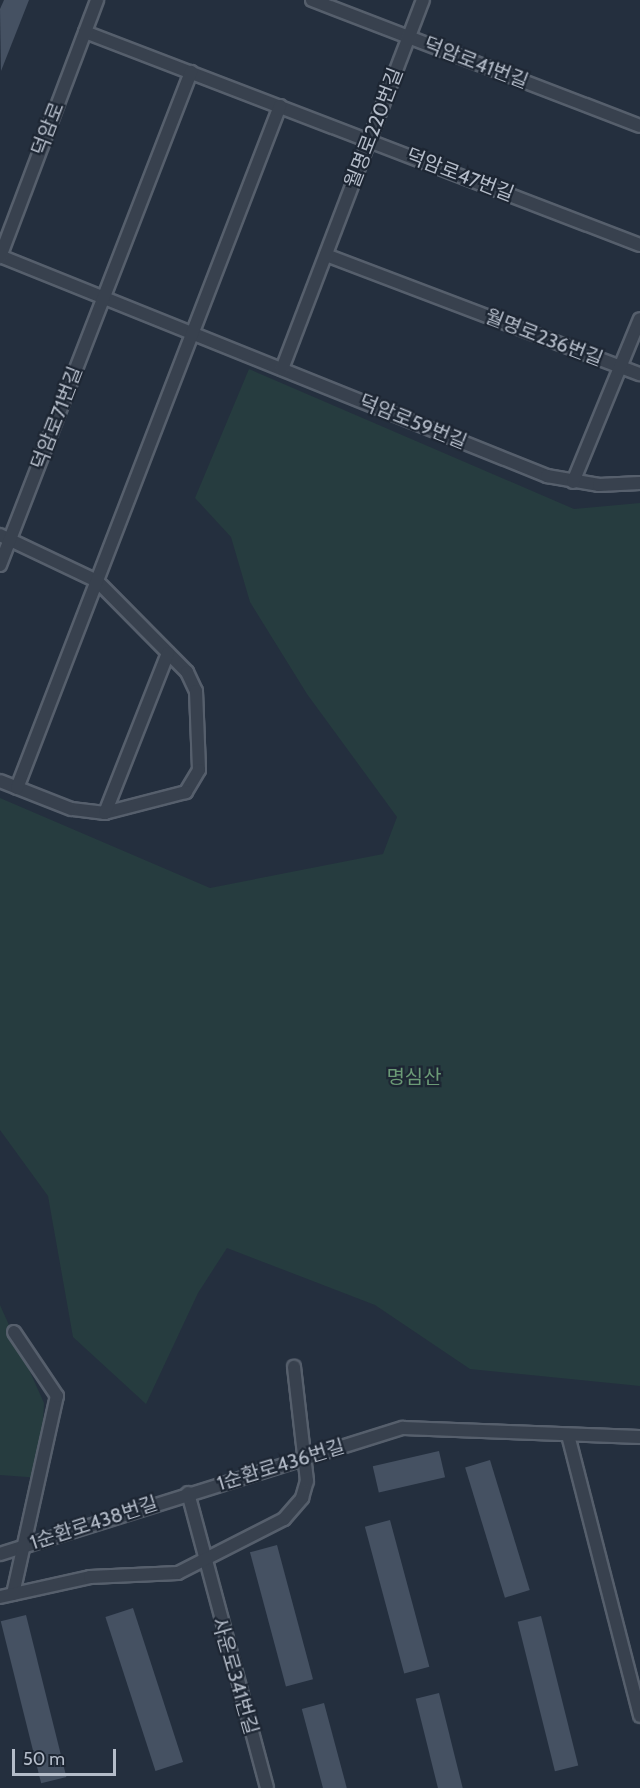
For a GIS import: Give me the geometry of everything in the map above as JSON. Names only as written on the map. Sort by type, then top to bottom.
[{"type":"street","name":"덕암로","points":[[0,257],[97,0]]},
{"type":"street","name":"덕암로41번길","points":[[312,0],[640,126]]},
{"type":"street","name":"월명로220번길","points":[[282,369],[423,0]]},
{"type":"street","name":"덕암로47번길","points":[[85,32],[640,245]]},
{"type":"street","points":[[104,298],[191,72]]},
{"type":"street","points":[[17,788],[280,106]]},
{"type":"street","name":"월명로236번길","points":[[326,255],[640,374]]},
{"type":"street","name":"덕암로59번길","points":[[0,257],[547,476],[573,482],[640,483]]},
{"type":"street","name":"덕암로71번길","points":[[0,565],[5,537],[104,298]]},
{"type":"street","name":"월명로236번길","points":[[573,482],[640,319]]},
{"type":"street","points":[[0,781],[71,809],[105,813],[186,792],[198,779],[196,691],[168,653],[97,581],[5,537]]},
{"type":"street","points":[[105,813],[168,653]]},
{"type":"street","points":[[13,1594],[21,1547],[57,1396],[14,1332]]},
{"type":"street","points":[[0,1597],[90,1577],[178,1573],[204,1564],[294,1510],[307,1481],[294,1367]]},
{"type":"street","name":"1순환로436번길","points":[[189,1493],[403,1428],[640,1437]]},
{"type":"street","points":[[568,1435],[640,1716]]},
{"type":"street","points":[[189,1493],[204,1564]]},
{"type":"street","name":"1순환로438번길","points":[[0,1554],[189,1493]]},
{"type":"street","name":"사운로341번길","points":[[204,1564],[267,1788]]},
{"type":"green space","name":"명심산","points":[[249,369],[574,509],[640,503],[640,1386],[470,1369],[375,1305],[227,1248],[198,1293],[146,1404],[73,1337],[48,1196],[0,1130],[0,798],[210,888],[383,854],[397,817],[307,694],[250,602],[231,537],[195,498]]},
{"type":"green space","points":[[0,1305],[44,1403],[40,1478],[0,1475]]},
{"type":"building","points":[[4,0],[29,0],[1,71],[0,9]]},
{"type":"building","points":[[439,1451],[445,1477],[379,1493],[373,1466]]},
{"type":"building","points":[[490,1460],[530,1590],[505,1598],[465,1468]]},
{"type":"building","points":[[390,1520],[429,1667],[404,1674],[365,1527]]},
{"type":"building","points":[[277,1545],[313,1679],[286,1687],[250,1552]]},
{"type":"building","points":[[133,1608],[183,1762],[155,1771],[105,1617]]},
{"type":"building","points":[[26,1615],[66,1777],[41,1783],[1,1621]]},
{"type":"building","points":[[541,1616],[578,1765],[555,1771],[518,1622]]},
{"type":"building","points":[[439,1693],[463,1788],[438,1788],[416,1699]]},
{"type":"building","points":[[324,1703],[347,1788],[323,1788],[302,1709]]}]
